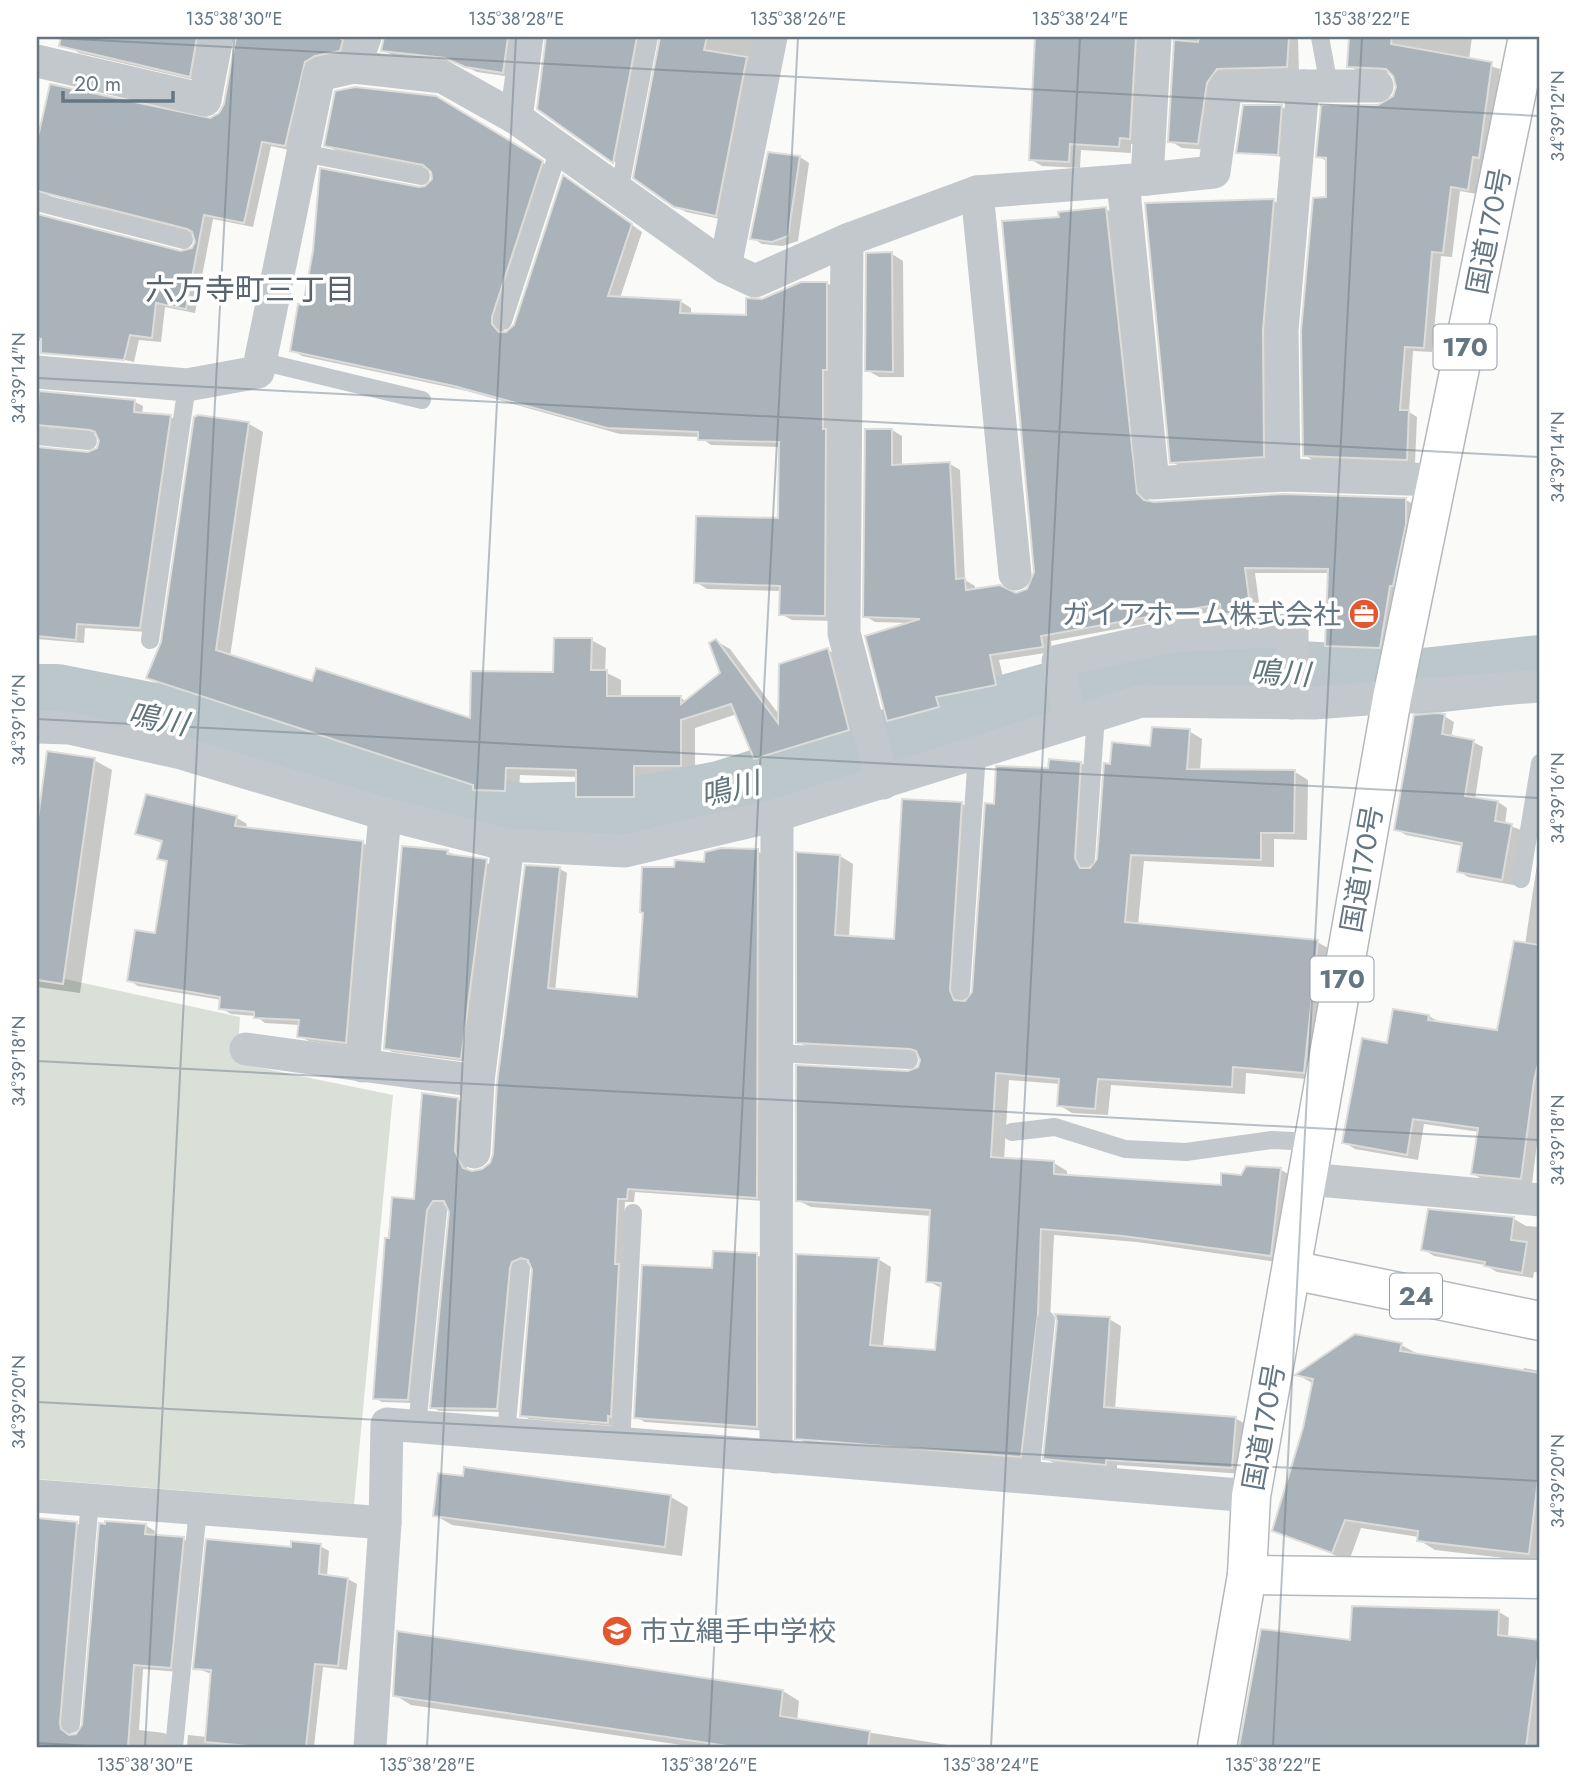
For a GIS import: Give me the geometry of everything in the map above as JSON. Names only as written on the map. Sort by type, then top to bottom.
[{"type":"main road","name":"国道170号","points":[[1217,1747],[1247,1575],[1251,1496],[1396,681],[1528,37]]},
{"type":"main road","name":"24","points":[[1292,1270],[1540,1321]]},
{"type":"main road","points":[[1247,1575],[1540,1579]]},
{"type":"street","points":[[37,61],[205,100],[217,37]]},
{"type":"street","points":[[354,67],[365,37]]},
{"type":"street","points":[[516,118],[527,37]]},
{"type":"street","points":[[725,267],[772,37]]},
{"type":"street","points":[[1155,37],[1135,180],[1153,484],[1284,475],[1438,480]]},
{"type":"street","points":[[37,372],[187,386],[258,372],[319,75],[354,67],[443,77],[516,118],[725,267],[755,281],[847,240],[977,192],[1214,172],[1226,86],[1377,86]]},
{"type":"street","points":[[1284,475],[1282,330],[1316,86]]},
{"type":"street","points":[[977,192],[1015,575]]},
{"type":"street","points":[[847,240],[844,633],[883,783]]},
{"type":"street","points":[[1083,719],[1058,661],[1173,636],[1292,630],[1292,703]]},
{"type":"street","points":[[37,727],[69,728],[181,753],[385,814],[508,845],[625,851],[777,815],[1141,701],[1292,703],[1396,681],[1540,687]]},
{"type":"street","points":[[363,1066],[385,814]]},
{"type":"street","points":[[776,1457],[777,815]]},
{"type":"street","points":[[474,1152],[478,1081],[508,845]]},
{"type":"street","points":[[246,1049],[478,1081]]},
{"type":"street","points":[[1307,1179],[1540,1200]]},
{"type":"street","points":[[370,1747],[385,1523],[387,1424],[1251,1496]]},
{"type":"street","points":[[37,1496],[385,1523]]},
{"type":"lane","points":[[619,192],[649,37]]},
{"type":"lane","points":[[1316,86],[1320,37]]},
{"type":"lane","points":[[503,321],[559,149]]},
{"type":"lane","points":[[303,153],[421,176]]},
{"type":"lane","points":[[37,202],[184,240]]},
{"type":"lane","points":[[260,361],[422,400]]},
{"type":"lane","points":[[150,640],[187,386]]},
{"type":"lane","points":[[37,436],[88,440]]},
{"type":"lane","points":[[1083,719],[1086,858]]},
{"type":"lane","points":[[961,991],[977,752]]},
{"type":"lane","points":[[1521,879],[1540,763]]},
{"type":"lane","points":[[776,1053],[909,1060]]},
{"type":"lane","points":[[1012,1132],[1055,1127],[1125,1149],[1186,1152],[1272,1140],[1314,1142]]},
{"type":"lane","points":[[416,1427],[439,1211]]},
{"type":"lane","points":[[621,1444],[633,1213]]},
{"type":"lane","points":[[506,1434],[521,1269]]},
{"type":"lane","points":[[1030,1478],[1046,1320]]},
{"type":"lane","points":[[71,1724],[90,1500]]},
{"type":"lane","points":[[174,1747],[198,1509]]},
{"type":"shaded area","points":[[37,973],[240,1017],[237,1063],[393,1095],[354,1504],[37,1479]]},
{"type":"building","points":[[61,37],[197,37],[190,77],[59,46]]},
{"type":"building","points":[[236,37],[338,37],[343,40],[340,51],[315,56],[305,62],[285,146],[262,142],[244,223],[204,215],[186,309],[156,303],[152,338],[130,335],[124,360],[41,353],[41,339],[37,338],[37,214],[181,251],[192,248],[195,242],[192,232],[187,229],[37,191],[37,141],[50,84],[210,118],[219,113],[224,104]]},
{"type":"building","points":[[384,37],[508,37],[503,73],[465,67],[445,58],[381,51]]},
{"type":"building","points":[[546,37],[637,37],[613,163],[537,109]]},
{"type":"building","points":[[660,37],[707,37],[704,50],[747,57],[716,216],[674,207],[633,178]]},
{"type":"building","points":[[1035,37],[1136,37],[1130,139],[1120,138],[1119,147],[1070,144],[1069,162],[1029,160]]},
{"type":"building","points":[[1199,37],[1289,37],[1287,67],[1217,69],[1207,83],[1198,144],[1168,142],[1174,40],[1198,42]]},
{"type":"building","points":[[1349,37],[1392,37],[1391,44],[1492,62],[1479,158],[1473,157],[1468,190],[1451,187],[1443,253],[1432,252],[1424,348],[1405,347],[1400,410],[1409,410],[1407,460],[1303,456],[1301,331],[1313,198],[1326,197],[1326,158],[1316,157],[1321,105],[1378,105],[1393,96],[1396,87],[1393,76],[1386,69],[1347,67]]},
{"type":"building","points":[[355,87],[436,96],[543,161],[492,317],[492,324],[499,332],[506,332],[514,325],[563,175],[632,224],[608,296],[681,300],[680,313],[746,315],[746,298],[762,299],[801,282],[827,282],[827,370],[823,370],[823,429],[826,429],[825,616],[779,615],[780,586],[694,583],[696,516],[778,518],[779,442],[698,440],[698,432],[607,428],[454,386],[290,351],[298,304],[303,305],[313,251],[320,168],[419,187],[425,186],[432,179],[431,172],[423,165],[324,146],[335,91]]},
{"type":"building","points":[[1243,105],[1282,105],[1278,155],[1236,153]]},
{"type":"building","points":[[768,152],[800,156],[788,236],[772,242],[750,239]]},
{"type":"building","points":[[1274,199],[1263,330],[1264,457],[1170,463],[1145,203]]},
{"type":"building","points":[[1106,207],[1137,493],[1144,500],[1154,502],[1284,494],[1406,498],[1406,524],[1393,586],[1390,586],[1380,648],[1325,646],[1328,569],[1245,568],[1251,613],[1221,614],[1220,604],[1041,636],[1043,647],[990,655],[996,685],[936,697],[939,707],[887,721],[865,636],[920,619],[863,617],[865,429],[892,429],[892,465],[950,462],[956,579],[965,578],[966,590],[1000,585],[1016,593],[1027,589],[1034,572],[1002,221],[1059,217],[1058,212]]},
{"type":"building","points":[[892,252],[893,372],[865,371],[866,253]]},
{"type":"building","points":[[39,391],[135,400],[134,412],[171,415],[140,628],[77,624],[76,640],[37,636],[37,447],[88,452],[97,448],[99,441],[95,432],[90,430],[37,425]]},
{"type":"building","points":[[198,415],[249,422],[216,650],[312,681],[316,668],[470,718],[471,671],[553,672],[554,638],[592,638],[591,670],[607,670],[607,696],[681,696],[681,704],[720,673],[709,643],[716,639],[778,723],[779,664],[828,648],[849,730],[754,759],[731,704],[681,720],[681,766],[634,766],[634,797],[576,797],[576,770],[506,768],[505,791],[473,790],[473,785],[146,678],[161,642],[194,417]]},
{"type":"building","points":[[1445,714],[1442,734],[1474,740],[1465,796],[1498,801],[1495,821],[1512,824],[1502,880],[1457,872],[1462,843],[1394,830],[1414,715]]},
{"type":"building","points":[[1152,727],[1190,729],[1187,769],[1295,770],[1294,833],[1261,833],[1261,860],[1131,855],[1125,922],[1318,940],[1304,1073],[1233,1067],[1232,1087],[1098,1079],[1095,1109],[1057,1106],[1059,1079],[996,1073],[991,1157],[1054,1161],[1054,1174],[1221,1185],[1221,1173],[1241,1175],[1246,1166],[1281,1168],[1271,1256],[1123,1236],[1041,1229],[1038,1313],[1021,1457],[795,1439],[796,1254],[879,1258],[870,1345],[935,1350],[941,1283],[926,1282],[930,1210],[796,1201],[796,1065],[908,1071],[918,1067],[920,1060],[916,1051],[910,1049],[796,1043],[796,852],[840,855],[835,935],[894,939],[902,799],[962,802],[950,990],[954,1000],[965,1001],[972,992],[985,803],[994,804],[996,766],[1048,768],[1049,759],[1081,762],[1075,858],[1080,868],[1090,868],[1097,859],[1104,763],[1110,764],[1112,742],[1150,746]]},
{"type":"building","points":[[47,751],[95,758],[63,984],[37,980],[37,826]]},
{"type":"building","points":[[146,794],[237,816],[235,826],[363,841],[346,1043],[297,1037],[299,1020],[254,1018],[254,1012],[219,1009],[220,997],[127,981],[135,930],[155,933],[167,861],[157,859],[162,841],[135,834]]},
{"type":"building","points":[[402,846],[448,850],[447,854],[487,859],[461,1059],[384,1049]]},
{"type":"building","points":[[721,848],[758,849],[757,1198],[628,1189],[627,1199],[618,1199],[615,1264],[619,1264],[611,1417],[608,1416],[608,1423],[520,1416],[532,1270],[528,1260],[521,1258],[512,1262],[510,1268],[497,1409],[430,1408],[449,1212],[444,1201],[433,1201],[427,1210],[408,1400],[373,1399],[385,1238],[389,1238],[392,1197],[414,1199],[422,1093],[458,1098],[455,1151],[463,1168],[472,1171],[482,1169],[490,1163],[493,1154],[497,1083],[525,865],[560,867],[548,988],[637,997],[643,913],[640,912],[642,867],[674,867],[675,860],[704,862],[705,852]]},
{"type":"building","points":[[1514,941],[1540,945],[1540,1064],[1534,1081],[1521,1179],[1471,1174],[1478,1128],[1413,1119],[1407,1155],[1342,1143],[1362,1038],[1387,1043],[1393,1009],[1429,1015],[1428,1020],[1497,1030]]},
{"type":"building","points":[[1428,1209],[1514,1217],[1511,1240],[1527,1242],[1522,1273],[1484,1266],[1485,1262],[1421,1250]]},
{"type":"building","points":[[713,1251],[757,1253],[757,1427],[634,1418],[642,1265],[712,1268]]},
{"type":"building","points":[[1055,1314],[1110,1317],[1104,1407],[1236,1417],[1232,1468],[1106,1460],[1106,1465],[1043,1459],[1057,1321]]},
{"type":"building","points":[[1355,1334],[1402,1343],[1400,1351],[1540,1373],[1540,1462],[1529,1554],[1417,1541],[1418,1531],[1345,1520],[1332,1553],[1272,1531],[1303,1428],[1313,1379],[1295,1375]]},
{"type":"building","points":[[464,1467],[671,1495],[665,1547],[433,1516],[438,1473],[463,1476]]},
{"type":"building","points":[[37,1518],[77,1522],[60,1723],[61,1729],[69,1735],[76,1734],[82,1725],[99,1523],[105,1524],[105,1521],[146,1524],[145,1534],[184,1537],[171,1668],[134,1665],[128,1747],[37,1747]]},
{"type":"building","points":[[206,1539],[291,1547],[291,1541],[321,1544],[319,1574],[348,1578],[338,1666],[315,1664],[306,1747],[259,1747],[205,1742],[211,1670],[193,1669]]},
{"type":"building","points":[[1352,1606],[1499,1610],[1498,1635],[1540,1640],[1526,1747],[1239,1747],[1261,1629],[1350,1640]]},
{"type":"building","points":[[397,1631],[783,1690],[780,1716],[870,1731],[868,1747],[734,1747],[393,1696]]},
{"type":"waterway","name":"鳴川","points":[[37,697],[56,697],[189,723],[315,766],[431,801],[521,816],[612,814],[720,794],[947,724],[1078,688],[1192,668],[1424,681],[1540,668]]},
{"type":"place","name":"ガイアホーム株式会社","points":[[1364,614]]},
{"type":"place","name":"市立縄手中学校","points":[[617,1631]]},
{"type":"district","name":"六万寺町三丁目","points":[[250,289]]}]
